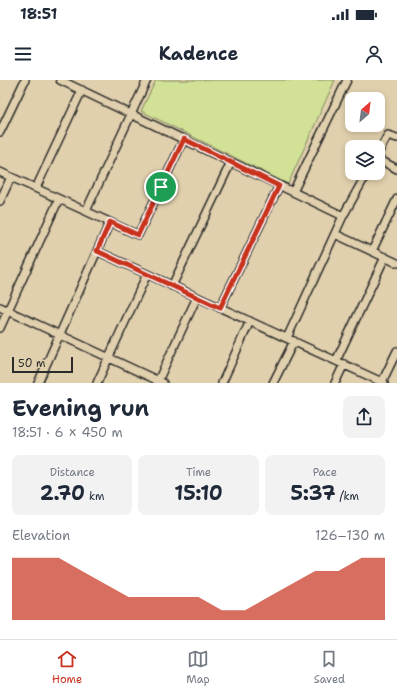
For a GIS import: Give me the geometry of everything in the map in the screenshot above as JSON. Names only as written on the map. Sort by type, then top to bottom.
[{"type":"street","points":[[0,132],[25,80]]},
{"type":"street","points":[[60,80],[343,216]]},
{"type":"street","points":[[86,211],[147,80]]},
{"type":"street","points":[[293,192],[347,80]]},
{"type":"street","points":[[36,188],[82,90]]},
{"type":"street","points":[[385,140],[388,135],[397,138]]},
{"type":"street","points":[[0,172],[138,235],[184,139]]},
{"type":"street","points":[[172,286],[231,162]]},
{"type":"street","points":[[385,163],[397,169]]},
{"type":"street","points":[[0,201],[11,177]]},
{"type":"street","points":[[286,338],[343,216],[363,180]]},
{"type":"street","points":[[220,308],[279,186]]},
{"type":"street","points":[[372,251],[397,198]]},
{"type":"street","points":[[0,328],[59,199]]},
{"type":"street","points":[[38,383],[110,222]]},
{"type":"street","points":[[335,234],[397,263]]},
{"type":"street","points":[[97,251],[383,382],[397,351]]},
{"type":"street","points":[[336,361],[385,257]]},
{"type":"street","points":[[97,383],[147,274]]},
{"type":"street","points":[[0,307],[159,382],[197,297]]},
{"type":"street","points":[[222,383],[250,321]]},
{"type":"street","points":[[273,383],[294,341]]},
{"type":"street","points":[[335,383],[344,364]]},
{"type":"green space","points":[[156,80],[335,80],[288,184],[141,111]]},
{"type":"route","points":[[184,139],[279,186],[220,308],[97,251],[110,222],[138,235],[161,187],[184,139]]}]
